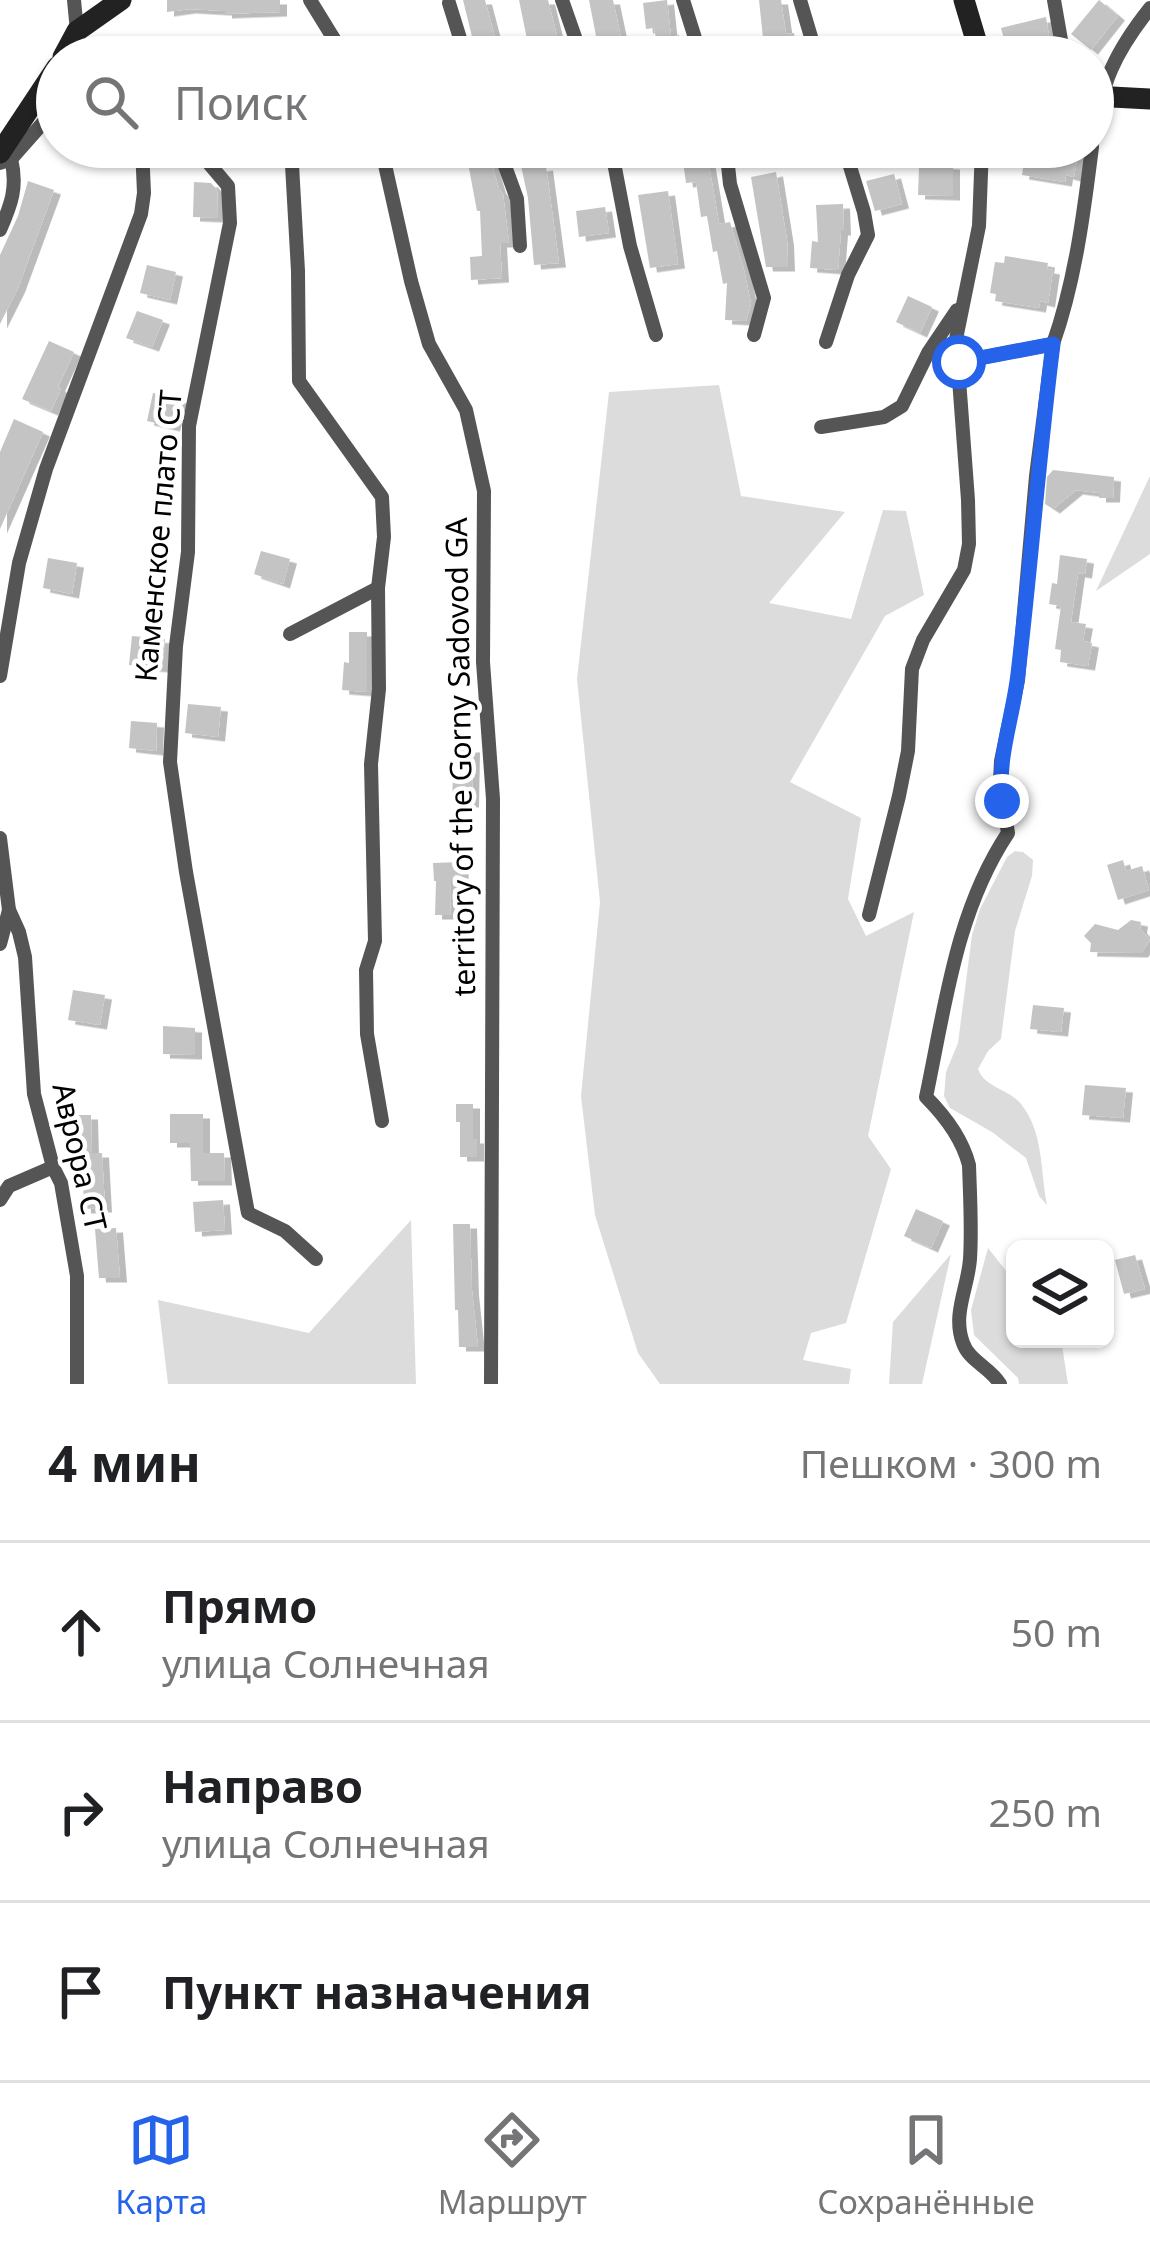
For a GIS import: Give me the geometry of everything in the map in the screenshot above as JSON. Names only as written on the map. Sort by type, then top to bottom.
[{"type":"street","points":[[74,0],[77,31]]},
{"type":"street","points":[[74,36],[121,0]]},
{"type":"street","points":[[310,0],[332,36]]},
{"type":"street","points":[[562,0],[575,36]]},
{"type":"street","points":[[683,0],[694,36]]},
{"type":"street","points":[[800,0],[811,36]]},
{"type":"street","points":[[964,0],[975,36]]},
{"type":"street","points":[[1054,0],[1060,36]]},
{"type":"street","points":[[449,3],[460,36]]},
{"type":"street","points":[[1114,60],[1150,8]]},
{"type":"street","points":[[1114,96],[1150,99]]},
{"type":"street","points":[[4,158],[36,103]]},
{"type":"street","points":[[4,158],[36,127]]},
{"type":"street","points":[[0,230],[14,196],[15,176],[4,158]]},
{"type":"street","points":[[0,676],[19,563],[46,469],[141,214],[143,168]]},
{"type":"street","name":"Каменское плато СТ","points":[[213,168],[228,186],[231,205],[224,267],[189,427],[188,552],[176,646],[170,762],[248,1213],[285,1232],[316,1259]]},
{"type":"street","points":[[292,168],[299,381],[382,497],[380,689],[371,764],[375,941],[366,970],[367,1034],[382,1120]]},
{"type":"street","name":"territory of the Gorny Sadovod GA","points":[[386,168],[429,344],[466,410],[484,491],[483,662],[493,799],[491,1384]]},
{"type":"street","points":[[506,168],[517,199],[520,246]]},
{"type":"street","points":[[614,168],[630,246],[656,334]]},
{"type":"street","points":[[728,168],[764,298],[754,335]]},
{"type":"street","points":[[826,341],[848,275],[868,235],[850,168]]},
{"type":"street","points":[[869,915],[908,751],[912,669],[922,640],[964,571],[969,544],[956,339],[979,226],[981,168]]},
{"type":"street","points":[[1000,1384],[964,1348],[958,1327],[969,1267],[969,1165],[941,1112],[926,1097],[963,922],[1008,833],[1001,761],[1018,680],[1053,344],[1089,168]]},
{"type":"street","points":[[821,427],[884,417],[902,406],[928,353],[963,301]]},
{"type":"street","points":[[959,362],[1053,344]]},
{"type":"street","points":[[0,578],[19,563]]},
{"type":"street","points":[[290,634],[378,588]]},
{"type":"street","name":"Аврора СТ","points":[[0,838],[8,910],[25,957],[34,1094],[61,1183],[77,1276],[77,1384]]},
{"type":"street","points":[[0,944],[8,910]]},
{"type":"street","points":[[0,1200],[9,1186],[53,1167]]},
{"type":"shaded area","points":[[719,385],[741,496],[845,512],[769,603],[851,619],[883,510],[906,511],[924,595],[885,616],[790,782],[861,818],[848,899],[866,936],[914,912],[868,1136],[891,1169],[846,1323],[811,1333],[803,1360],[851,1369],[849,1384],[660,1384],[638,1353],[595,1215],[581,1096],[600,902],[577,679],[609,392]]},
{"type":"shaded area","points":[[1150,476],[1150,554],[1096,591]]},
{"type":"shaded area","points":[[1015,851],[1033,860],[1032,876],[1015,931],[1001,1039],[978,1069],[986,1080],[1016,1099],[1028,1115],[1037,1139],[1047,1205],[1039,1196],[1026,1158],[950,1108],[944,1096],[946,1072],[958,1043],[972,935],[980,909],[1007,857]]},
{"type":"shaded area","points":[[411,1220],[416,1384],[168,1384],[158,1300],[309,1333]]},
{"type":"shaded area","points":[[988,1248],[1006,1271],[1006,1348],[1062,1348],[1068,1384],[1019,1384],[974,1335],[971,1310]]},
{"type":"shaded area","points":[[951,1254],[922,1384],[889,1384],[893,1322]]},
{"type":"building","points":[[167,0],[280,0],[280,12],[167,12]]},
{"type":"building","points":[[463,0],[485,0],[494,36],[472,36]]},
{"type":"building","points":[[519,0],[548,0],[557,36],[526,36]]},
{"type":"building","points":[[589,0],[613,0],[621,36],[596,36]]},
{"type":"building","points":[[667,0],[671,36],[656,36],[654,28],[646,29],[643,3]]},
{"type":"building","points":[[759,0],[781,0],[786,34],[794,36],[763,36]]},
{"type":"building","points":[[1099,0],[1118,16],[1102,36],[1071,34]]},
{"type":"building","points":[[1046,17],[1049,36],[1003,36],[1001,28]]},
{"type":"building","points":[[469,168],[493,168],[503,194],[509,243],[500,243],[502,278],[471,280],[470,257],[482,256]]},
{"type":"building","points":[[522,168],[546,168],[559,263],[534,265]]},
{"type":"building","points":[[684,168],[709,168],[719,224],[730,222],[744,270],[751,304],[746,321],[725,320],[727,283],[723,284],[717,251],[713,252],[707,216],[701,217],[696,182],[686,183]]},
{"type":"building","points":[[919,168],[953,168],[953,196],[918,195]]},
{"type":"building","points":[[1023,168],[1076,168],[1074,177],[1066,175],[1065,182],[1022,175]]},
{"type":"building","points":[[776,172],[788,267],[766,267],[751,177]]},
{"type":"building","points":[[894,174],[902,204],[875,211],[866,181]]},
{"type":"building","points":[[28,181],[54,190],[0,324],[0,255]]},
{"type":"building","points":[[194,182],[211,183],[217,190],[218,218],[193,217]]},
{"type":"building","points":[[668,191],[678,264],[650,268],[638,195]]},
{"type":"building","points":[[843,204],[838,270],[810,268],[812,241],[818,242],[816,205]]},
{"type":"building","points":[[605,207],[609,233],[579,237],[576,211]]},
{"type":"building","points":[[1005,256],[1048,263],[1047,269],[1053,270],[1048,303],[1040,301],[1039,308],[995,301],[996,294],[990,293],[995,262],[1004,263]]},
{"type":"building","points":[[147,265],[176,272],[170,300],[140,293]]},
{"type":"building","points":[[908,296],[932,307],[920,333],[896,322]]},
{"type":"building","points":[[137,311],[163,320],[152,347],[126,338]]},
{"type":"building","points":[[49,341],[74,352],[51,411],[22,399]]},
{"type":"building","points":[[153,393],[180,399],[173,427],[147,421]]},
{"type":"building","points":[[14,419],[43,432],[0,529],[0,452]]},
{"type":"building","points":[[1053,470],[1114,477],[1113,498],[1076,490],[1053,509],[1045,504],[1047,477]]},
{"type":"building","points":[[261,551],[290,559],[283,584],[254,574]]},
{"type":"building","points":[[1060,555],[1087,559],[1085,574],[1078,573],[1071,622],[1086,624],[1083,641],[1092,643],[1088,666],[1060,662],[1061,650],[1055,649],[1061,606],[1049,604]]},
{"type":"building","points":[[48,558],[77,563],[72,594],[43,588]]},
{"type":"building","points":[[349,632],[367,632],[367,692],[342,690],[344,662],[349,663]]},
{"type":"building","points":[[132,636],[165,639],[162,668],[129,665]]},
{"type":"building","points":[[188,704],[221,707],[218,737],[185,733]]},
{"type":"building","points":[[131,721],[157,723],[156,751],[129,748]]},
{"type":"building","points":[[454,748],[473,748],[472,803],[452,803]]},
{"type":"building","points":[[1123,860],[1126,871],[1142,866],[1149,890],[1118,900],[1107,865]]},
{"type":"building","points":[[461,862],[462,880],[451,880],[450,915],[435,915],[433,863]]},
{"type":"building","points":[[1131,920],[1141,922],[1140,929],[1150,940],[1141,953],[1090,952],[1091,943],[1084,936],[1095,924],[1118,930]]},
{"type":"building","points":[[73,990],[105,995],[100,1025],[68,1020]]},
{"type":"building","points":[[1033,1005],[1064,1008],[1061,1032],[1030,1029]]},
{"type":"building","points":[[163,1026],[195,1028],[195,1055],[163,1054]]},
{"type":"building","points":[[1085,1085],[1126,1088],[1123,1118],[1082,1115]]},
{"type":"building","points":[[456,1104],[473,1104],[477,1157],[460,1157]]},
{"type":"building","points":[[170,1114],[203,1114],[203,1153],[224,1153],[225,1181],[191,1181],[190,1143],[170,1143]]},
{"type":"building","points":[[70,1115],[91,1115],[92,1153],[102,1153],[105,1208],[84,1209],[81,1135],[71,1136]]},
{"type":"building","points":[[223,1200],[225,1230],[195,1232],[193,1202]]},
{"type":"building","points":[[916,1209],[943,1221],[931,1248],[904,1236]]},
{"type":"building","points":[[453,1224],[470,1224],[478,1347],[459,1347]]},
{"type":"building","points":[[116,1228],[120,1278],[99,1278],[95,1229]]},
{"type":"building","points":[[1135,1255],[1145,1289],[1124,1294],[1115,1260]]},
{"type":"route","points":[[959,362],[1053,344],[1018,680],[1001,761],[1002,801]]}]
